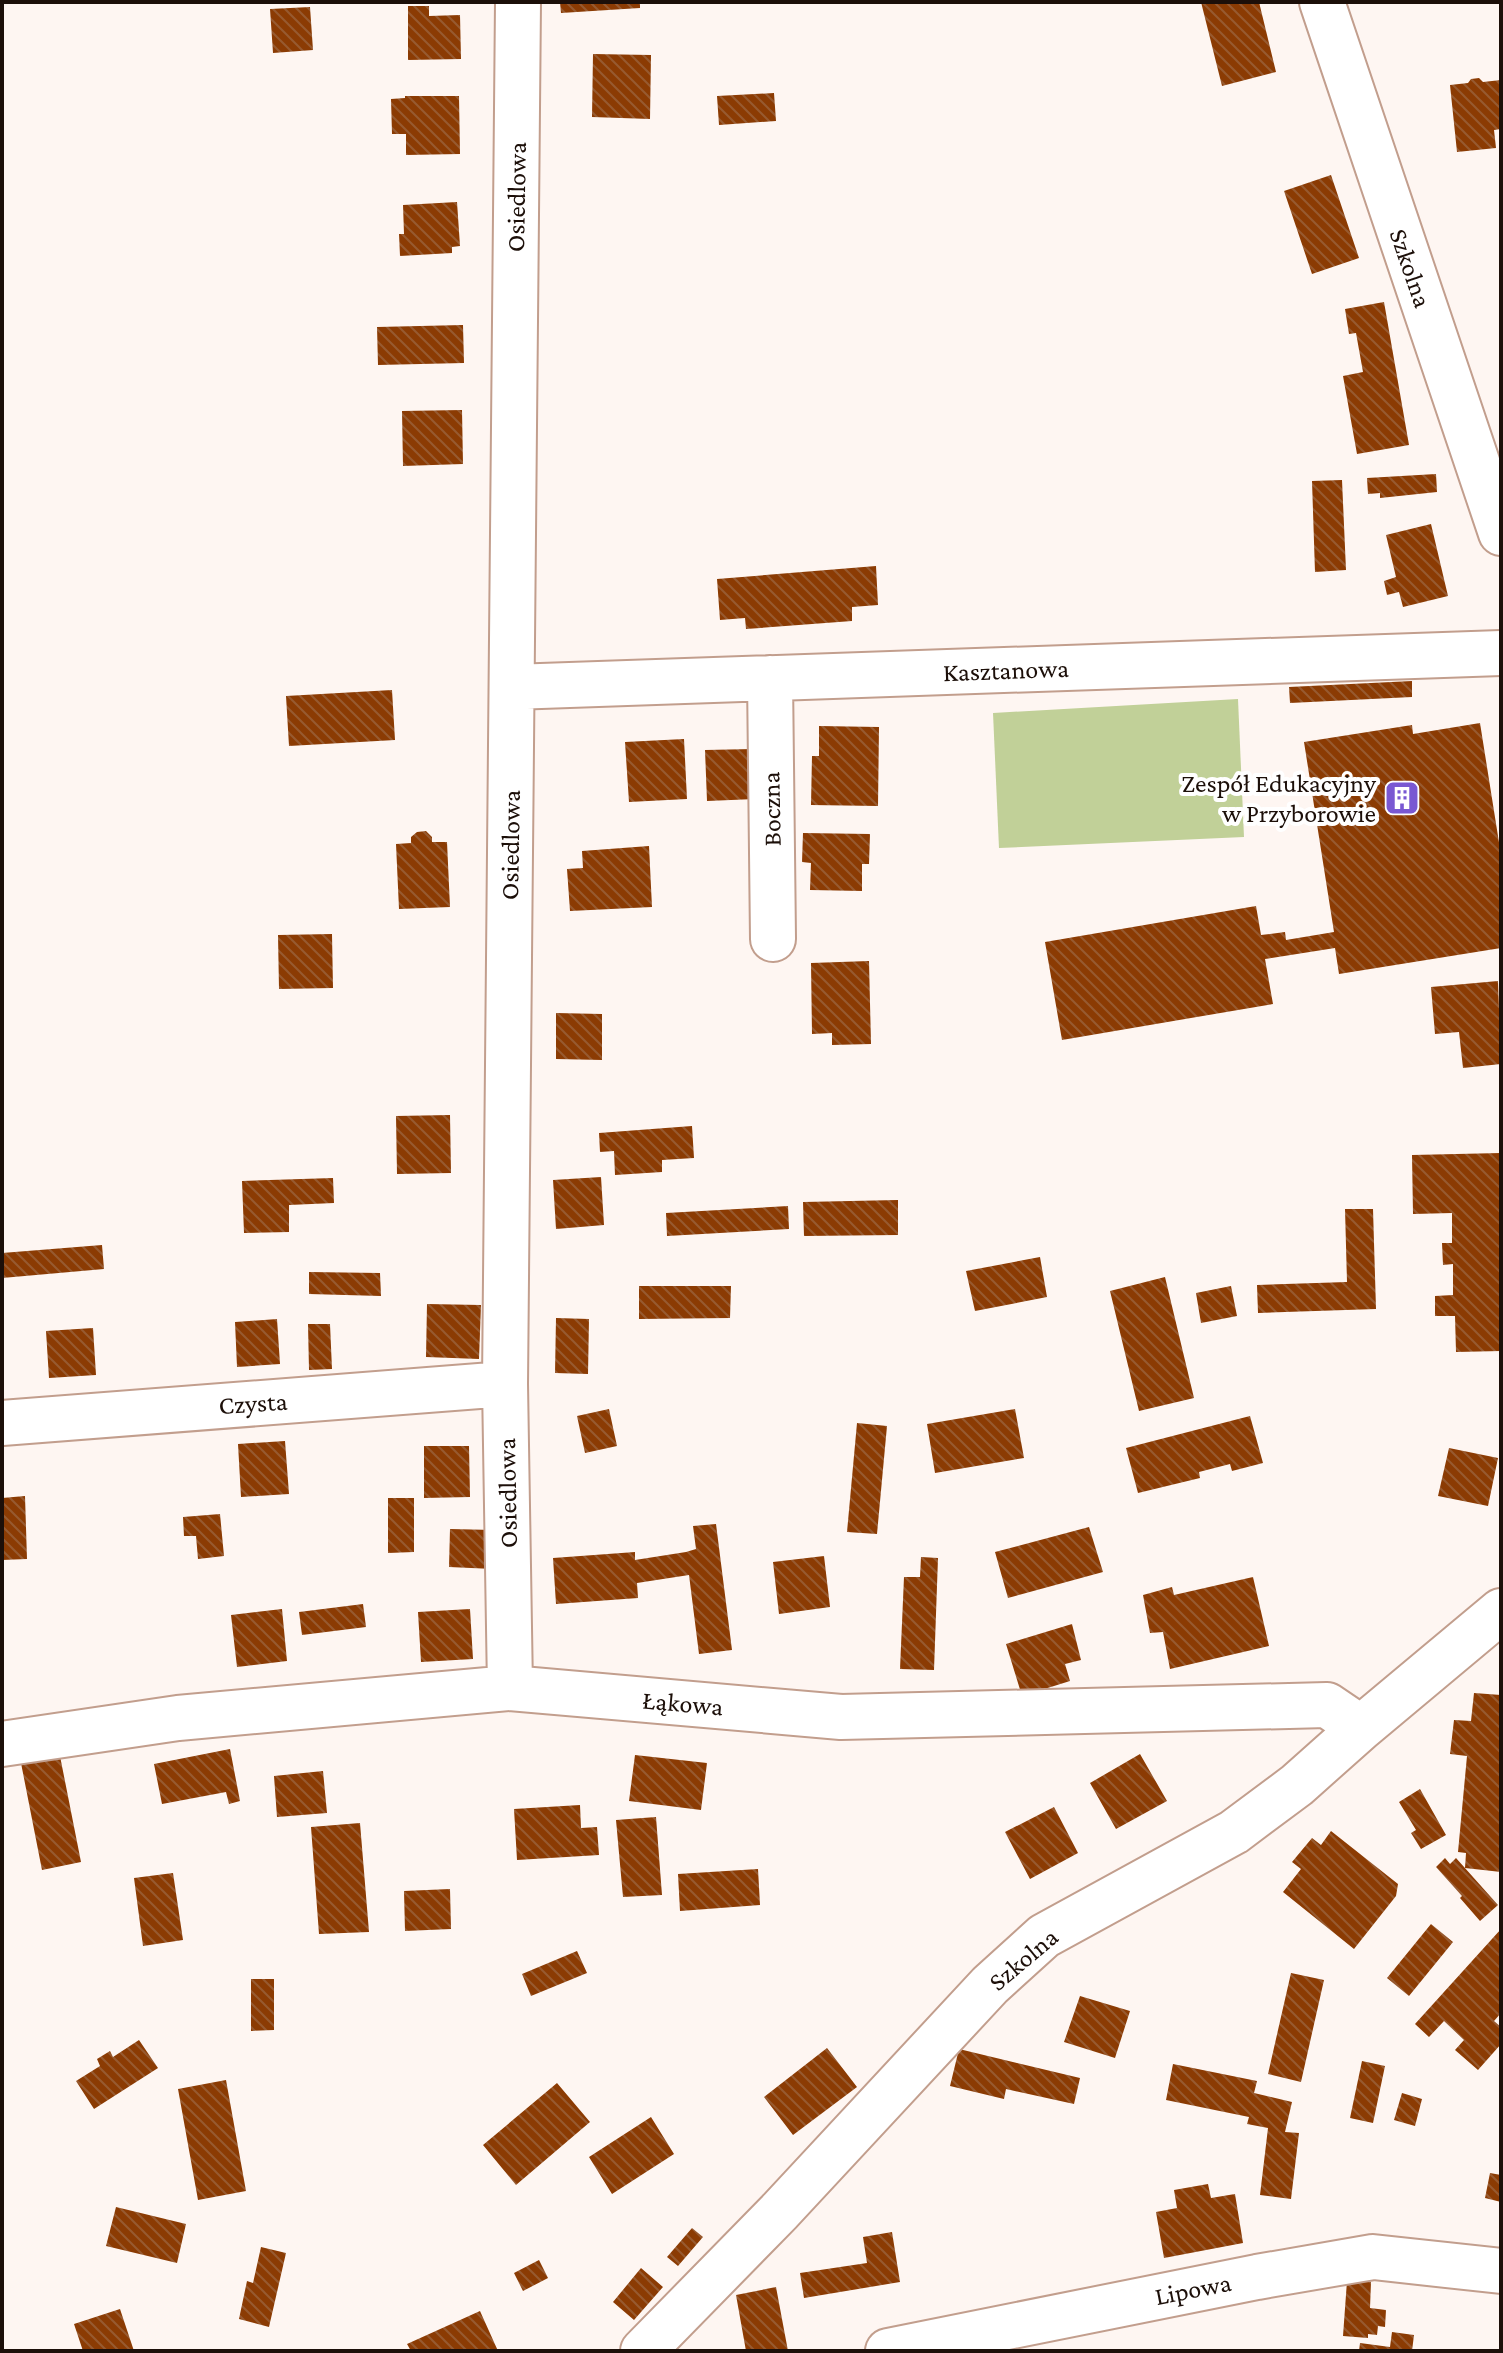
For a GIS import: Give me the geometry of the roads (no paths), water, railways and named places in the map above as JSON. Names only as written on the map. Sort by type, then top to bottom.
[{"type":"street","name":"Osiedlowa","points":[[510,1688],[505,1384],[518,2]]},
{"type":"street","name":"Szkolna","points":[[1322,2],[1501,533]]},
{"type":"street","name":"Kasztanowa","points":[[512,687],[1501,653]]},
{"type":"street","name":"Boczna","points":[[770,678],[773,939]]},
{"type":"street","name":"Czysta","points":[[2,1423],[505,1384]]},
{"type":"street","name":"Szkolna","points":[[643,2351],[780,2211],[990,1985],[1044,1936],[1234,1832],[1297,1785],[1501,1611]]},
{"type":"street","name":"Łąkowa","points":[[2,1744],[178,1718],[510,1688],[841,1717],[1327,1705],[1361,1728]]},
{"type":"street","name":"Lipowa","points":[[888,2351],[1060,2332],[1257,2277],[1373,2257],[1501,2271]]},
{"type":"place","name":"Zespół Edukacyjny w Przyborowie","points":[[1402,798]]}]
